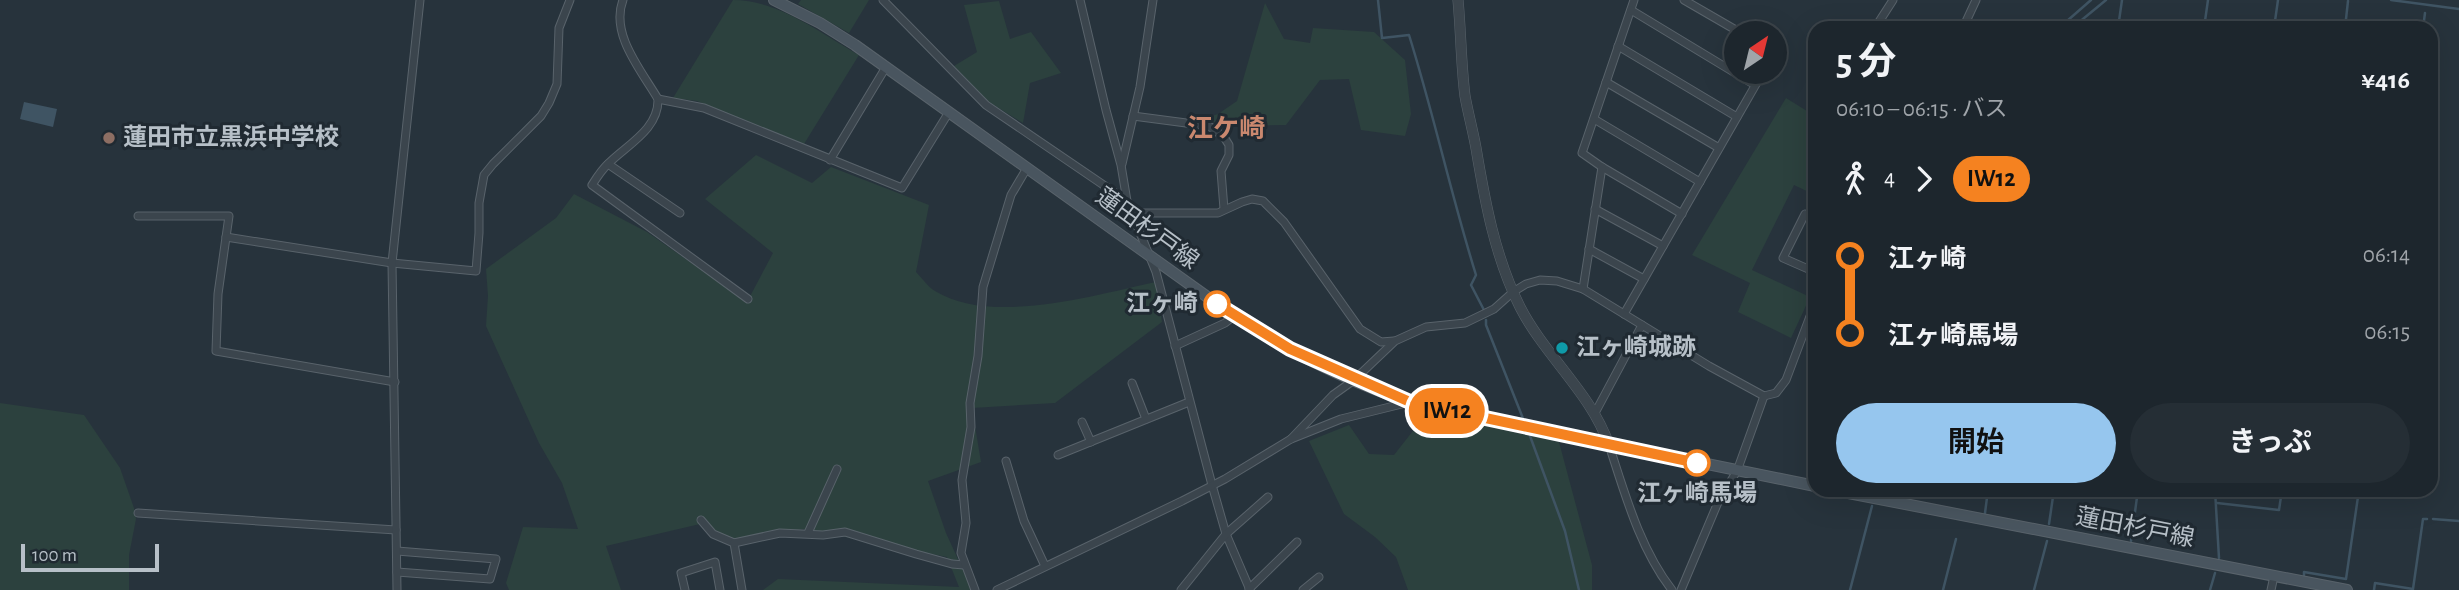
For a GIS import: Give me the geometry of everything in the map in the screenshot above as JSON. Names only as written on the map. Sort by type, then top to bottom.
[{"type":"main road","name":"蓮田杉戸線","points":[[774,0],[820,23],[886,67],[1234,316],[1290,349],[1354,380],[1410,402],[1808,485]]},
{"type":"main road","name":"蓮田杉戸線","points":[[1869,497],[2347,590]]},
{"type":"street","points":[[397,590],[392,263],[420,0]]},
{"type":"street","points":[[226,237],[392,263],[476,271],[480,233],[479,203],[484,175],[541,116],[549,103],[557,84],[559,28],[570,0]]},
{"type":"street","points":[[623,0],[619,12],[619,26],[625,42],[658,99],[658,106],[645,132],[608,164],[592,185],[748,299]]},
{"type":"street","points":[[883,0],[986,105],[1127,201]]},
{"type":"street","points":[[1080,0],[1121,165],[1127,201],[1151,257],[1226,534],[1249,589],[1297,542]]},
{"type":"street","points":[[1121,165],[1147,48],[1153,0]]},
{"type":"street","points":[[1458,0],[1465,96],[1483,200],[1513,292],[1543,344],[1603,427],[1636,523],[1652,560],[1672,590]]},
{"type":"street","points":[[1634,0],[1582,153],[1682,214]]},
{"type":"street","points":[[1684,0],[1724,23]]},
{"type":"street","points":[[1880,21],[1893,0]]},
{"type":"street","points":[[1966,21],[1976,0]]},
{"type":"street","points":[[1624,313],[1755,85],[1630,10]]},
{"type":"street","points":[[1618,46],[1737,117]]},
{"type":"street","points":[[831,160],[886,67]]},
{"type":"street","points":[[1606,82],[1719,148]]},
{"type":"street","points":[[658,99],[705,108],[902,188],[949,112]]},
{"type":"street","points":[[1133,116],[1209,126],[1224,137],[1229,145],[1229,155],[1222,171],[1224,209]]},
{"type":"street","points":[[1594,118],[1700,182]]},
{"type":"street","points":[[608,164],[680,213]]},
{"type":"street","points":[[1583,289],[1602,167]]},
{"type":"street","points":[[975,590],[964,565],[962,545],[966,523],[962,480],[971,427],[970,403],[978,356],[984,279],[1011,195],[1027,168]]},
{"type":"street","points":[[1133,213],[1218,213],[1242,202],[1263,201],[1284,222],[1360,329],[1381,342],[1395,341]]},
{"type":"street","points":[[1595,209],[1663,246]]},
{"type":"street","points":[[1808,216],[1805,214],[1783,258],[1808,269]]},
{"type":"street","points":[[138,216],[229,216],[218,294],[216,351],[395,382]]},
{"type":"street","points":[[1589,249],[1644,279]]},
{"type":"street","points":[[1291,439],[1333,395],[1354,380],[1395,341],[1426,327],[1465,323],[1494,309],[1526,284],[1540,280],[1557,281],[1583,289],[1709,366],[1764,396],[1776,393],[1786,380],[1808,322]]},
{"type":"street","points":[[1175,346],[1234,316]]},
{"type":"street","points":[[1595,413],[1642,325]]},
{"type":"street","points":[[1132,383],[1146,419]]},
{"type":"street","points":[[1681,590],[1719,500],[1737,471],[1764,396]]},
{"type":"street","points":[[1058,455],[1189,402]]},
{"type":"street","points":[[997,590],[1212,485],[1291,439],[1341,419],[1410,402]]},
{"type":"street","points":[[1082,422],[1091,442]]},
{"type":"street","points":[[1006,461],[1024,521],[1045,566]]},
{"type":"street","points":[[808,533],[837,469]]},
{"type":"street","points":[[1181,590],[1226,534],[1268,496]]},
{"type":"street","points":[[138,513],[397,530]]},
{"type":"street","points":[[701,520],[713,534],[734,543],[780,533],[851,533],[916,554],[964,565]]},
{"type":"street","points":[[734,543],[742,590]]},
{"type":"street","points":[[397,551],[496,559],[490,579],[397,572]]},
{"type":"street","points":[[685,590],[681,573],[715,562],[720,590]]},
{"type":"street","points":[[2271,590],[2274,576]]},
{"type":"street","points":[[1303,590],[1319,577]]},
{"type":"green space","points":[[733,0],[750,1],[783,12],[859,55],[804,144],[697,101],[673,98]]},
{"type":"green space","points":[[801,0],[869,0],[849,33],[798,4]]},
{"type":"green space","points":[[999,1],[1010,39],[1031,32],[1061,73],[1030,83],[1023,123],[987,101],[954,66],[977,52],[964,5]]},
{"type":"green space","points":[[1265,3],[1284,39],[1310,43],[1313,28],[1374,32],[1405,60],[1411,114],[1405,136],[1361,130],[1349,79],[1320,80],[1286,125],[1237,126],[1200,120],[1218,114],[1237,101]]},
{"type":"green space","points":[[1786,98],[1808,112],[1808,192],[1794,185],[1752,270],[1808,296],[1791,338],[1738,312],[1750,283],[1692,255]]},
{"type":"green space","points":[[756,155],[812,183],[831,167],[929,205],[916,272],[932,289],[958,301],[1014,307],[1074,300],[1156,282],[1162,322],[1055,403],[972,408],[981,462],[928,481],[946,533],[972,590],[763,590],[778,579],[959,587],[947,557],[804,529],[732,543],[700,524],[606,546],[621,590],[509,590],[506,583],[523,527],[578,529],[562,483],[539,443],[486,326],[486,269],[556,218],[574,194],[647,232],[747,302],[773,253],[705,199]]},
{"type":"green space","points":[[0,403],[84,415],[120,468],[134,508],[136,519],[129,555],[129,590],[0,590]]},
{"type":"green space","points":[[1427,413],[1559,442],[1592,565],[1592,590],[1408,590],[1396,557],[1344,514],[1309,441],[1349,425],[1369,454],[1394,455]]},
{"type":"water","points":[[24,102],[57,109],[53,127],[20,119]]},
{"type":"waterway","points":[[1378,0],[1382,38],[1409,35],[1476,275],[1471,285],[1485,312]]},
{"type":"waterway","points":[[2067,21],[2091,0]]},
{"type":"waterway","points":[[2080,21],[2106,0]]},
{"type":"waterway","points":[[2119,21],[2122,0]]},
{"type":"waterway","points":[[2205,21],[2208,0]]},
{"type":"waterway","points":[[2275,21],[2278,0]]},
{"type":"waterway","points":[[2391,0],[2459,9]]},
{"type":"waterway","points":[[2346,21],[2348,1]]},
{"type":"waterway","points":[[2424,21],[2425,13]]},
{"type":"waterway","points":[[1486,320],[1524,421]]},
{"type":"waterway","points":[[1530,436],[1565,531],[1579,590]]},
{"type":"waterway","points":[[1985,513],[1987,497]]},
{"type":"waterway","points":[[2049,524],[2053,497]]},
{"type":"waterway","points":[[2131,541],[2137,497]]},
{"type":"waterway","points":[[2215,497],[2219,558]]},
{"type":"waterway","points":[[2217,503],[2279,510],[2281,497]]},
{"type":"waterway","points":[[2304,575],[2304,572],[2346,579],[2358,497]]},
{"type":"waterway","points":[[1850,590],[1872,506]]},
{"type":"waterway","points":[[2374,590],[2375,583],[2413,589],[2423,519],[2427,519]]},
{"type":"waterway","points":[[2433,519],[2459,521]]},
{"type":"waterway","points":[[1943,590],[1956,539]]},
{"type":"waterway","points":[[2034,590],[2047,541]]},
{"type":"waterway","points":[[2210,590],[2215,573]]},
{"type":"bus line","name":"IW12","points":[[1217,304],[1290,349],[1354,380],[1410,402],[1697,463]]},
{"type":"place","name":"蓮田市立黒浜中学校","points":[[109,138]]},
{"type":"place","name":"江ヶ崎","points":[[1217,304]]},
{"type":"place","name":"江ヶ崎城跡","points":[[1562,348]]},
{"type":"place","name":"江ヶ崎馬場","points":[[1697,463]]},
{"type":"district","name":"江ケ崎","points":[[1226,129]]}]
